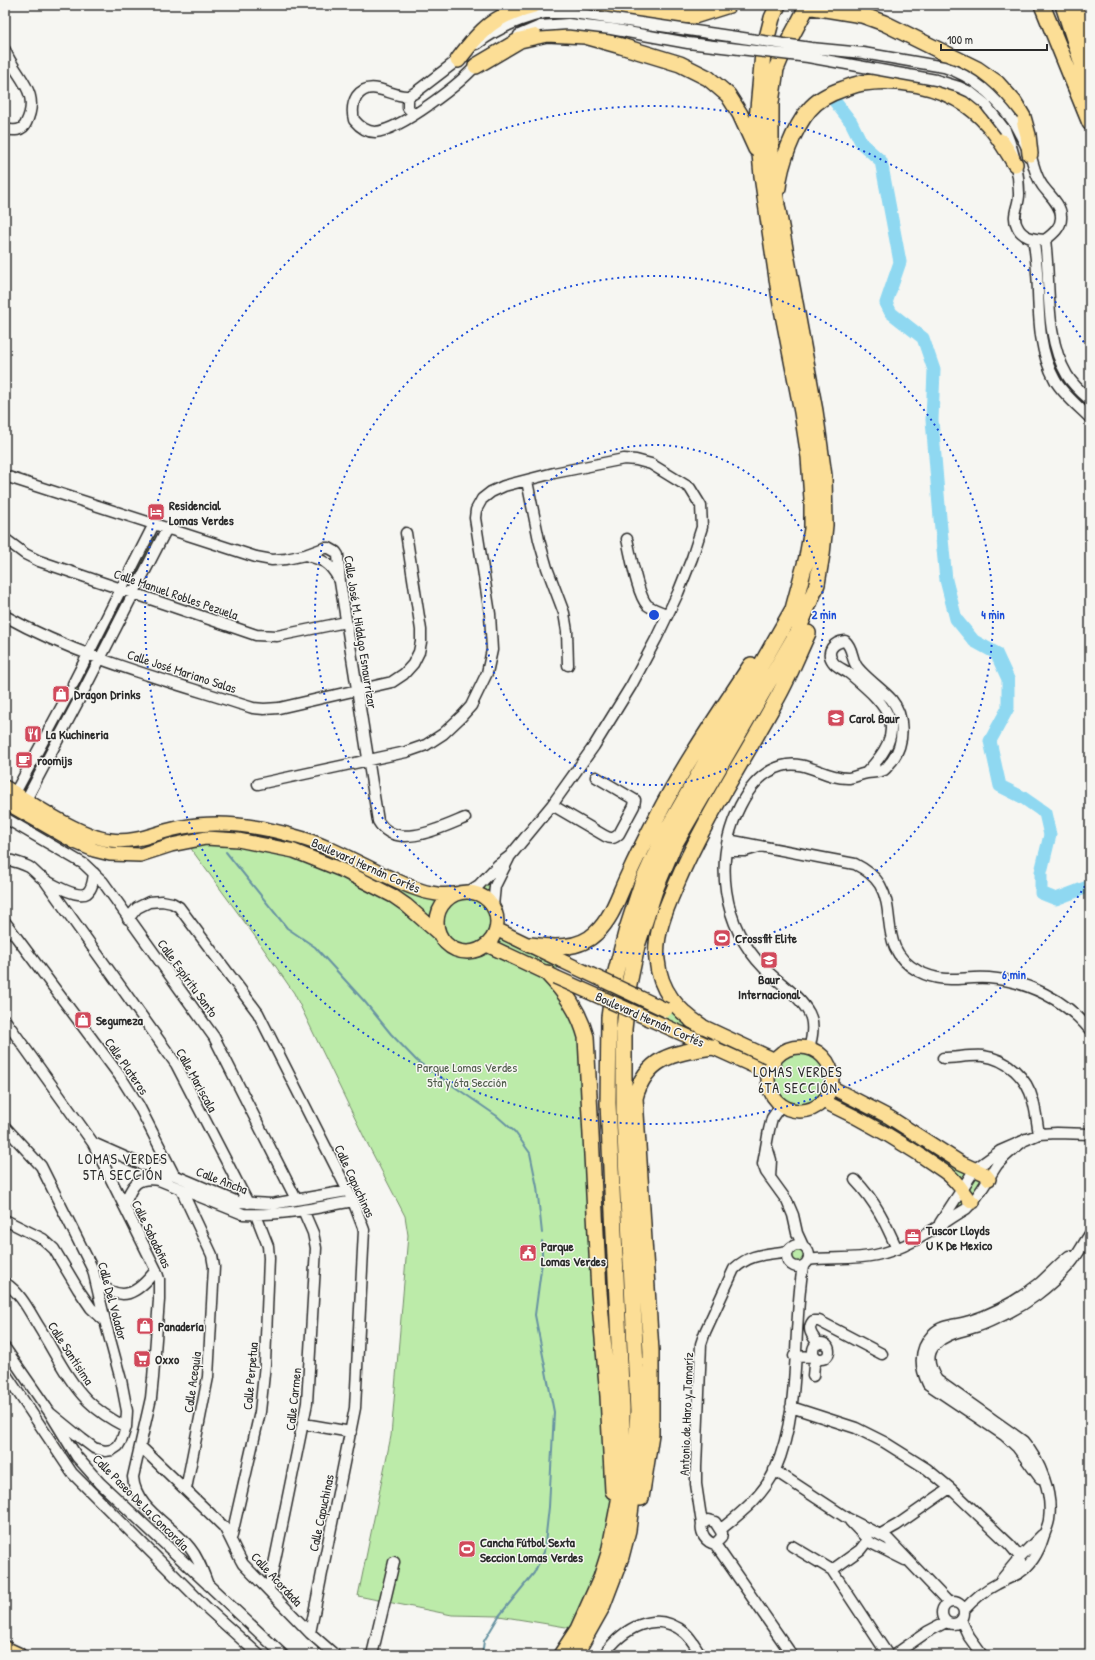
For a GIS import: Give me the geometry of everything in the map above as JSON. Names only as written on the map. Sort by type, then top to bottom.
[{"type":"highway","points":[[593,5],[660,15],[694,16],[730,5]]},
{"type":"highway","points":[[701,1026],[676,1006],[665,988],[660,975],[657,960],[657,945],[662,923],[668,904],[688,857],[726,786],[776,701],[809,631],[822,554],[825,525],[824,476],[809,411],[760,156],[757,120],[763,54],[772,18],[778,5]]},
{"type":"highway","points":[[1042,5],[1090,123]]},
{"type":"highway","points":[[1063,5],[1090,88]]},
{"type":"highway","points":[[1075,5],[1089,46]]},
{"type":"highway","points":[[787,298],[771,163],[772,96],[776,69],[784,50],[808,6],[862,15],[884,23],[977,69],[996,83],[1014,102],[1023,117],[1028,135],[1030,154]]},
{"type":"highway","points":[[458,60],[474,38],[493,22],[516,10],[539,9]]},
{"type":"highway","points":[[476,66],[520,40],[547,34],[585,36],[680,64],[708,78],[728,95],[740,114],[760,156]]},
{"type":"highway","points":[[777,205],[779,181],[786,155],[796,130],[810,109],[834,92],[862,83],[897,82],[924,86],[967,106],[985,121],[1001,139],[1015,164]]},
{"type":"highway","points":[[575,1655],[602,1607],[621,1556],[622,1408],[608,1103],[610,1017],[615,975],[627,929],[642,883],[663,837],[793,609],[808,557],[812,529],[809,411]]},
{"type":"highway","points":[[530,945],[555,948],[573,944],[595,934],[607,920],[616,904],[645,840],[670,792],[766,641],[778,617],[794,578],[808,527],[812,499]]},
{"type":"highway","points":[[622,1529],[634,1482],[638,1411],[624,1112],[624,1029],[631,976],[637,946],[655,890],[673,847],[797,633],[817,584]]},
{"type":"highway","points":[[551,975],[574,1007],[583,1026],[586,1037],[598,1292],[622,1529]]},
{"type":"highway","points":[[561,1655],[578,1629],[590,1605],[622,1529],[642,1496],[651,1434],[651,1351],[635,1098],[638,1086],[644,1075],[654,1064],[686,1051],[713,1047]]},
{"type":"highway","points":[[5,1649],[18,1655]]},
{"type":"main road","name":"Boulevard Hernán Cortés","points":[[8,794],[26,800],[74,827],[96,837],[110,840],[137,840],[168,830],[197,825],[226,825],[270,830],[324,845],[412,888],[437,894],[455,894]]},
{"type":"main road","name":"Boulevard Hernán Cortés","points":[[8,794],[75,842],[94,850],[110,854],[140,855],[206,838],[238,840],[294,851],[344,871],[393,896],[406,905],[438,933]]},
{"type":"main road","points":[[225,839],[226,825]]},
{"type":"main road","points":[[238,840],[240,826]]},
{"type":"main road","points":[[468,892],[482,895],[493,906],[496,917],[496,929],[492,938],[487,944],[474,951],[460,952],[447,945],[438,933],[436,920],[440,907],[444,902],[455,894],[468,892]]},
{"type":"main road","name":"Boulevard Hernán Cortés","points":[[496,929],[775,1060]]},
{"type":"main road","name":"Boulevard Hernán Cortés","points":[[487,944],[551,975],[769,1073]]},
{"type":"main road","points":[[796,1048],[809,1049],[820,1054],[828,1064],[832,1075],[831,1087],[823,1101],[814,1108],[802,1111],[791,1110],[780,1105],[774,1098],[768,1082],[769,1073],[775,1060],[784,1052],[796,1048]]},
{"type":"main road","points":[[831,1087],[889,1116],[961,1164],[985,1174],[988,1179]]},
{"type":"main road","points":[[823,1101],[881,1130],[919,1154],[952,1177],[961,1188],[965,1197],[973,1202]]},
{"type":"street","points":[[458,60],[416,92],[408,96],[378,89],[366,89],[358,95],[354,102],[354,120],[362,128],[373,132],[387,129],[426,107],[476,66],[480,61],[510,38],[540,26],[568,24],[611,29],[688,43],[823,60],[936,80],[970,92],[985,104],[1005,130],[1010,141],[1020,195],[1014,216],[1017,226],[1023,234],[1033,239],[1046,240],[1060,225],[1062,215],[1058,206],[1045,190],[1036,174],[1030,154],[1013,121],[982,86],[954,70],[863,53],[811,48],[539,9]]},
{"type":"street","points":[[5,50],[28,89],[32,105],[30,116],[25,126],[18,130],[5,129]]},
{"type":"street","points":[[408,96],[408,108],[414,114]]},
{"type":"street","points":[[1033,239],[1036,252],[1038,316],[1047,362],[1055,381],[1090,418]]},
{"type":"street","points":[[1046,240],[1051,326],[1055,344],[1068,376],[1090,400]]},
{"type":"street","points":[[258,784],[406,752],[426,745],[443,734],[471,706],[487,673],[492,650],[490,614],[478,545],[475,518],[476,510],[482,499],[491,492],[504,486],[554,473],[624,459],[636,460],[651,464],[690,488],[701,506],[702,527],[692,558],[656,639],[631,686],[594,746],[552,805],[510,856],[504,870],[468,892]]},
{"type":"street","name":"Calle José M. Hidalgo Esnaurrizar","points":[[5,476],[256,557],[272,560],[286,559],[306,555],[324,548],[334,550],[338,555],[340,582],[346,622],[378,821],[386,830],[394,835],[412,835],[428,832],[465,818]]},
{"type":"street","points":[[527,481],[539,540],[547,568],[564,613],[567,631],[568,665]]},
{"type":"street","points":[[8,794],[60,710],[154,524]]},
{"type":"street","points":[[26,800],[84,693],[167,528]]},
{"type":"street","name":"Calle José Mariano Salas","points":[[5,616],[50,639],[101,659],[258,708],[279,708],[392,682],[404,674],[413,664],[419,652],[421,630],[406,533]]},
{"type":"street","points":[[628,539],[637,581],[644,601],[649,606],[667,614]]},
{"type":"street","name":"Calle Manuel Robles Pezuela","points":[[5,540],[25,554],[39,561],[243,631],[265,636],[277,636],[346,622]]},
{"type":"street","points":[[306,555],[318,558],[331,566],[340,582]]},
{"type":"street","points":[[809,1049],[812,1029],[810,1014],[795,996],[754,957],[736,927],[727,899],[724,875],[728,840],[734,820],[745,795],[752,785],[773,769],[790,764],[808,766],[839,777],[848,778],[866,773],[877,773],[885,769],[896,755],[901,741],[902,729],[899,714],[892,700],[856,666],[850,645],[845,641],[839,642],[834,644],[830,650],[833,662],[850,673],[884,706],[889,717],[891,738],[885,750],[866,773]]},
{"type":"street","points":[[60,710],[71,715]]},
{"type":"street","points":[[552,805],[610,839],[615,838],[619,834],[634,806],[635,800],[596,777]]},
{"type":"street","name":"Calle Espíritu Santo","points":[[5,818],[84,864],[103,882],[214,1037],[296,1199]]},
{"type":"street","points":[[728,840],[855,864],[869,872],[880,886],[885,902],[892,942],[900,957],[917,970],[936,978],[956,980],[989,978],[1013,982],[1035,989],[1056,1000],[1075,1014],[1090,1030]]},
{"type":"street","points":[[726,851],[745,851],[759,847]]},
{"type":"street","points":[[5,859],[30,868],[43,878],[75,894],[83,895],[91,888],[94,873]]},
{"type":"street","points":[[493,906],[494,876]]},
{"type":"street","name":"Calle Mariscala","points":[[43,878],[176,1064],[248,1204]]},
{"type":"street","name":"Calle Capuchinas","points":[[128,918],[137,908],[150,902],[162,901],[172,903],[180,907],[258,1013],[353,1201],[364,1230],[355,1401],[351,1432],[310,1633]]},
{"type":"street","name":"Calle Plateros","points":[[5,922],[122,1079],[139,1106],[174,1175]]},
{"type":"street","name":"Calle Sabadoñas","points":[[5,1020],[93,1143],[156,1270],[159,1279],[159,1300],[154,1378],[141,1447],[133,1477],[134,1488],[142,1502],[191,1548],[208,1584]]},
{"type":"street","points":[[5,1030],[15,1034]]},
{"type":"street","points":[[943,1058],[982,1056],[999,1060],[1015,1071],[1027,1084],[1033,1101],[1039,1134]]},
{"type":"street","points":[[714,1531],[736,1518],[763,1489],[774,1470],[784,1442],[791,1407],[799,1288],[797,1233],[793,1215],[787,1201],[770,1178],[771,1160],[767,1147],[772,1118],[780,1105]]},
{"type":"street","name":"Calle Del Volador","points":[[5,1127],[41,1166],[93,1270],[105,1321],[122,1380],[127,1411],[126,1427],[118,1446],[112,1450],[105,1451],[94,1448],[82,1440],[50,1413]]},
{"type":"street","name":"Antonio de Haro y Tamaríz","points":[[937,1226],[975,1169],[1000,1151],[1039,1134],[1090,1134]]},
{"type":"street","name":"Antonio de Haro y Tamaríz","points":[[792,1655],[728,1560],[714,1531],[700,1510],[696,1484],[696,1467],[701,1344],[708,1325],[734,1269],[741,1262],[753,1256],[769,1254],[825,1258],[857,1258],[876,1255],[912,1243],[966,1209],[980,1194],[988,1179],[1006,1155],[1026,1139]]},
{"type":"street","name":"Calle Ancha","points":[[93,1143],[136,1162],[174,1175],[238,1202],[248,1204],[272,1204],[347,1191]]},
{"type":"street","name":"Calle Ancha","points":[[124,1206],[131,1188],[139,1181],[148,1178],[159,1180],[243,1214],[256,1215],[303,1210],[353,1201]]},
{"type":"street","points":[[855,1180],[881,1212],[897,1249]]},
{"type":"street","name":"Calle Acequia","points":[[181,1189],[212,1255],[214,1267],[208,1377],[186,1488]]},
{"type":"street","name":"Calle Carmen","points":[[269,1589],[304,1424],[307,1403],[316,1248],[313,1233],[303,1210]]},
{"type":"street","name":"Calle Perpetua","points":[[231,1539],[260,1412],[265,1364],[269,1258],[268,1246],[256,1215]]},
{"type":"street","points":[[5,1220],[43,1239],[54,1249],[78,1290],[91,1308],[105,1321]]},
{"type":"street","points":[[982,1655],[969,1637],[951,1621],[942,1609],[973,1600],[997,1584],[1020,1572],[1034,1557],[1045,1532],[1049,1521],[1049,1502],[1046,1486],[1017,1447],[1004,1435],[928,1384],[924,1376],[921,1361],[924,1345],[934,1332],[947,1326],[970,1321],[992,1312],[1016,1299],[1039,1283],[1072,1254],[1078,1251],[1090,1234]]},
{"type":"street","points":[[96,1281],[109,1291],[119,1295],[128,1294],[138,1290],[156,1270]]},
{"type":"street","name":"Calle Santísima","points":[[5,1283],[12,1287],[23,1301],[72,1381],[88,1401],[109,1418],[126,1427]]},
{"type":"street","points":[[813,1376],[816,1352],[810,1331],[810,1325],[813,1321],[818,1320],[882,1354]]},
{"type":"street","name":"Calle Paseo De La Concordia","points":[[5,1348],[50,1413],[77,1457],[100,1483],[283,1655]]},
{"type":"street","points":[[795,1352],[816,1352]]},
{"type":"street","points":[[5,1373],[72,1473],[209,1610],[259,1655]]},
{"type":"street","points":[[791,1407],[856,1428],[877,1438],[922,1466],[950,1488],[1010,1545],[1020,1557],[1020,1572]]},
{"type":"street","points":[[304,1424],[351,1432]]},
{"type":"street","name":"Calle Acordada","points":[[141,1447],[186,1488],[224,1527],[243,1564],[269,1589],[310,1633],[335,1655]]},
{"type":"street","points":[[774,1470],[848,1518],[883,1536],[914,1565],[963,1617],[927,1632],[894,1655]]},
{"type":"street","points":[[883,1536],[950,1488]]},
{"type":"street","points":[[848,1518],[869,1542],[914,1565]]},
{"type":"street","points":[[869,1542],[866,1532],[883,1536],[890,1547],[886,1550]]},
{"type":"street","points":[[997,1584],[1020,1557],[1045,1532]]},
{"type":"street","points":[[832,1570],[869,1542]]},
{"type":"street","points":[[792,1546],[832,1570],[888,1655]]},
{"type":"street","points":[[372,1655],[394,1562]]},
{"type":"street","points":[[604,1655],[628,1629],[643,1624],[662,1622],[685,1633],[701,1655]]},
{"type":"green space","points":[[152,534],[159,538],[30,788],[23,785]]},
{"type":"green space","name":"Parque Lomas Verdes 5ta y 6ta Sección","points":[[243,831],[300,841],[444,900],[437,913],[435,927],[379,889],[437,935],[447,947],[455,952],[465,954],[474,952],[486,945],[547,974],[579,1017],[615,1527],[578,1629],[499,1616],[452,1615],[358,1596],[391,1436],[408,1235],[405,1216],[364,1137],[294,993],[187,842],[242,839]]},
{"type":"green space","points":[[492,880],[485,902],[490,909],[493,921],[491,933],[487,939],[480,946],[470,949],[457,948],[447,942],[441,933],[438,923],[440,912],[447,903],[457,897],[473,896]]},
{"type":"green space","points":[[494,934],[560,962],[555,973],[487,945]]},
{"type":"green space","points":[[666,1010],[774,1060],[768,1072],[665,1026]]},
{"type":"green space","points":[[800,1050],[817,1055],[825,1063],[830,1080],[825,1097],[817,1105],[800,1110],[783,1105],[775,1097],[770,1080],[775,1063],[783,1055]]},
{"type":"green space","points":[[830,1093],[975,1169],[1005,1155],[980,1194],[937,1226],[961,1188],[824,1101]]},
{"type":"green space","points":[[793,1246],[801,1246],[807,1252],[807,1260],[801,1266],[793,1266],[787,1260],[787,1252]]},
{"type":"waterway","points":[[833,99],[851,122],[862,144],[881,161],[900,262],[886,303],[891,313],[923,338],[934,370],[932,420],[946,580],[956,619],[974,641],[996,653],[1008,679],[1008,708],[990,741],[1000,786],[1022,797],[1045,813],[1050,835],[1041,872],[1041,893],[1056,899],[1090,886]]},
{"type":"waterway","points":[[226,852],[287,928],[315,947],[365,1002],[391,1034],[417,1061],[497,1116],[515,1132],[530,1153],[537,1187],[542,1233]]},
{"type":"waterway","points":[[482,1655],[484,1641],[499,1616],[534,1573],[544,1552],[549,1507],[554,1412],[535,1315],[542,1262],[542,1241]]},
{"type":"place","name":"Residencial Lomas Verdes","points":[[156,512]]},
{"type":"place","name":"Dragon Drinks","points":[[61,694]]},
{"type":"place","name":"Carol Baur","points":[[836,718]]},
{"type":"place","name":"La Kuchineria","points":[[33,734]]},
{"type":"place","name":"roomijs","points":[[24,760]]},
{"type":"place","name":"Crossfit Elite","points":[[722,938]]},
{"type":"place","name":"Baur Internacional","points":[[769,960]]},
{"type":"place","name":"Segumeza","points":[[83,1020]]},
{"type":"place","name":"Tuscor Lloyds U K De Mexico","points":[[913,1237]]},
{"type":"place","name":"Parque Lomas Verdes","points":[[528,1253]]},
{"type":"place","name":"Panadería","points":[[145,1326]]},
{"type":"place","name":"Oxxo","points":[[142,1359]]},
{"type":"place","name":"Cancha Fútbol Sexta Seccion Lomas Verdes","points":[[467,1549]]},
{"type":"district","name":"LOMAS VERDES 6TA SECCIÓN","points":[[798,1080]]},
{"type":"district","name":"LOMAS VERDES 5TA SECCIÓN","points":[[123,1168]]}]
